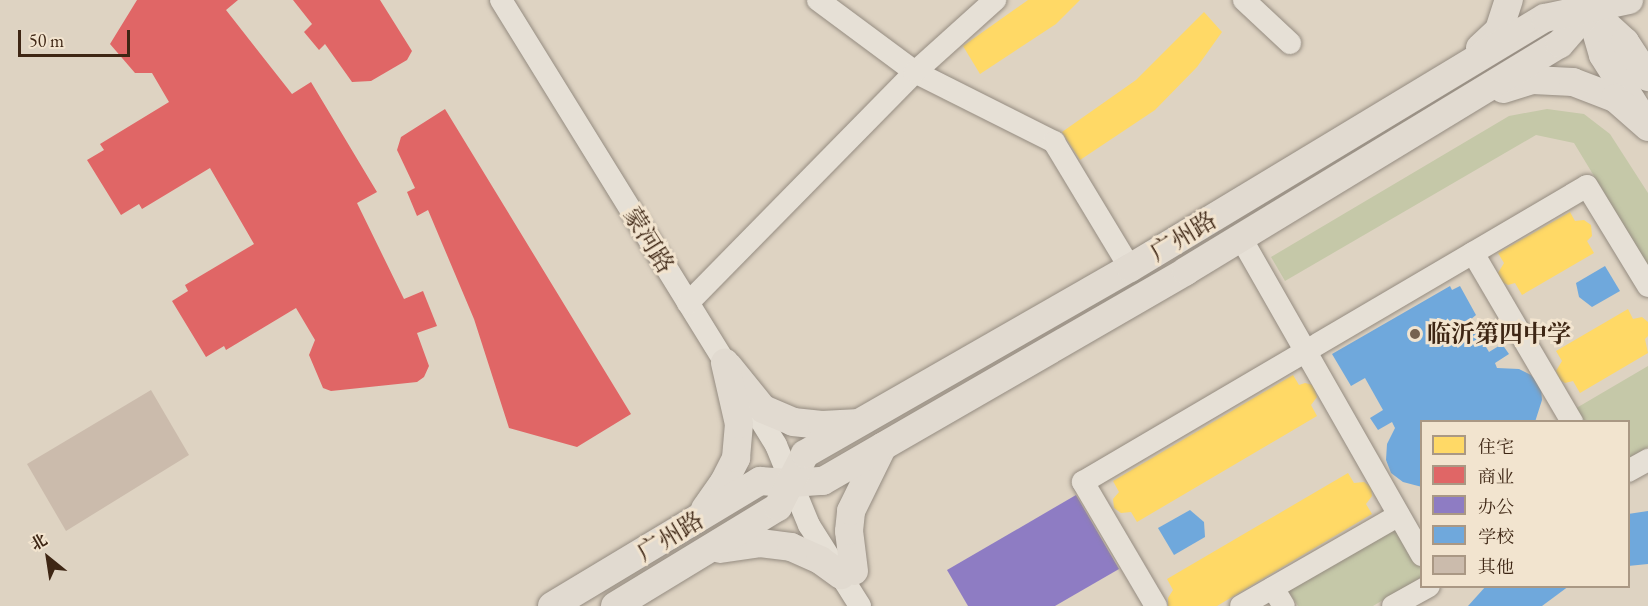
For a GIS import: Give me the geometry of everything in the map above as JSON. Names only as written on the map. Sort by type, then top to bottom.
[{"type":"main road","points":[[1455,71],[1499,30],[1509,0]]},
{"type":"main road","name":"广州路","points":[[615,606],[778,507],[805,454],[1130,268],[1545,18],[1588,2],[1629,0]]},
{"type":"main road","points":[[1588,2],[1625,42],[1648,77]]},
{"type":"main road","points":[[1588,2],[1603,55],[1648,126]]},
{"type":"main road","name":"广州路","points":[[552,606],[760,481],[792,483],[823,481],[1241,238],[1560,44],[1588,2]]},
{"type":"main road","points":[[1473,98],[1533,80],[1573,82],[1615,98],[1648,126]]},
{"type":"main road","points":[[725,363],[763,409],[793,422],[822,425],[860,422]]},
{"type":"main road","points":[[697,520],[724,482],[736,458],[739,424],[725,363]]},
{"type":"main road","points":[[706,551],[760,543],[791,547],[848,573],[851,511],[884,445]]},
{"type":"street","name":"蒙河路","points":[[501,0],[776,445],[792,483],[822,518],[848,573],[860,606]]},
{"type":"street","points":[[818,0],[915,72],[1054,142],[1130,268]]},
{"type":"street","points":[[688,303],[915,72],[995,0]]},
{"type":"street","points":[[1244,0],[1290,43]]},
{"type":"street","points":[[1156,606],[1083,482],[1587,186],[1648,286]]},
{"type":"street","points":[[1241,238],[1420,552]]},
{"type":"street","points":[[1473,253],[1571,420]]},
{"type":"street","points":[[1630,470],[1648,460]]},
{"type":"street","points":[[1241,606],[1279,597],[1399,515]]},
{"type":"street","name":"蒙河路","points":[[848,573],[875,606]]},
{"type":"street","points":[[1393,606],[1425,588]]},
{"type":"green space","points":[[1547,109],[1584,114],[1610,134],[1648,193],[1648,265],[1574,143],[1536,135],[1285,281],[1271,257],[1509,116]]},
{"type":"green space","points":[[1648,366],[1648,447],[1630,457],[1630,420],[1579,420],[1573,410]]},
{"type":"green space","points":[[1390,529],[1399,530],[1420,565],[1420,578],[1373,606],[1298,606],[1289,592],[1291,586]]},
{"type":"building: 住宅","points":[[1028,0],[1080,0],[1056,24],[980,74],[963,46]]},
{"type":"building: 住宅","points":[[1204,12],[1222,32],[1197,67],[1155,110],[1080,160],[1062,132],[1136,80]]},
{"type":"building: 住宅","points":[[1570,212],[1575,221],[1584,220],[1591,225],[1592,236],[1587,241],[1594,253],[1522,295],[1515,283],[1508,285],[1502,282],[1498,273],[1504,263],[1498,253]]},
{"type":"building: 住宅","points":[[1628,309],[1633,319],[1642,317],[1648,322],[1648,336],[1645,339],[1648,353],[1580,393],[1573,381],[1565,383],[1560,380],[1556,371],[1562,361],[1556,351]]},
{"type":"building: 住宅","points":[[1293,375],[1299,385],[1305,383],[1313,385],[1317,397],[1311,405],[1317,416],[1137,522],[1131,512],[1121,513],[1114,508],[1113,499],[1119,492],[1113,481]]},
{"type":"building: 住宅","points":[[1348,473],[1354,483],[1364,482],[1371,487],[1372,496],[1366,504],[1372,514],[1217,606],[1168,606],[1168,598],[1173,590],[1167,579]]},
{"type":"building: 商业","points":[[137,0],[238,0],[226,10],[292,94],[311,82],[377,192],[357,203],[404,299],[423,291],[437,326],[417,333],[429,366],[424,377],[417,382],[331,391],[323,388],[309,355],[315,340],[296,308],[226,350],[224,346],[206,357],[172,301],[188,291],[185,285],[254,244],[210,168],[142,209],[139,204],[121,215],[87,160],[104,150],[100,144],[169,102],[152,73],[135,73],[110,44]]},
{"type":"building: 商业","points":[[293,0],[380,0],[412,51],[407,60],[371,81],[352,82],[325,44],[319,50],[304,32],[312,24]]},
{"type":"building: 商业","points":[[445,109],[631,414],[577,447],[509,428],[474,319],[428,210],[417,216],[407,192],[415,188],[397,150],[401,137]]},
{"type":"building: 办公","points":[[1076,495],[1119,569],[1055,606],[968,606],[947,570]]},
{"type":"building: 学校","points":[[1605,266],[1620,291],[1592,307],[1579,297],[1576,283]]},
{"type":"building: 学校","points":[[1450,286],[1452,290],[1460,286],[1476,315],[1470,320],[1489,352],[1502,344],[1509,354],[1495,363],[1497,368],[1519,369],[1531,375],[1541,386],[1542,400],[1536,420],[1420,420],[1420,486],[1403,482],[1391,473],[1386,460],[1387,444],[1395,428],[1392,422],[1378,430],[1370,418],[1383,410],[1365,378],[1351,386],[1332,354]]},
{"type":"building: 学校","points":[[1190,510],[1204,522],[1205,537],[1174,555],[1158,528]]},
{"type":"building: 学校","points":[[1648,511],[1648,564],[1630,566],[1630,514]]},
{"type":"building: 学校","points":[[1484,588],[1566,588],[1542,606],[1468,606]]},
{"type":"building: 其他","points":[[151,390],[189,455],[66,531],[27,464]]},
{"type":"place","name":"临沂第四中学","points":[[1415,334]]}]
